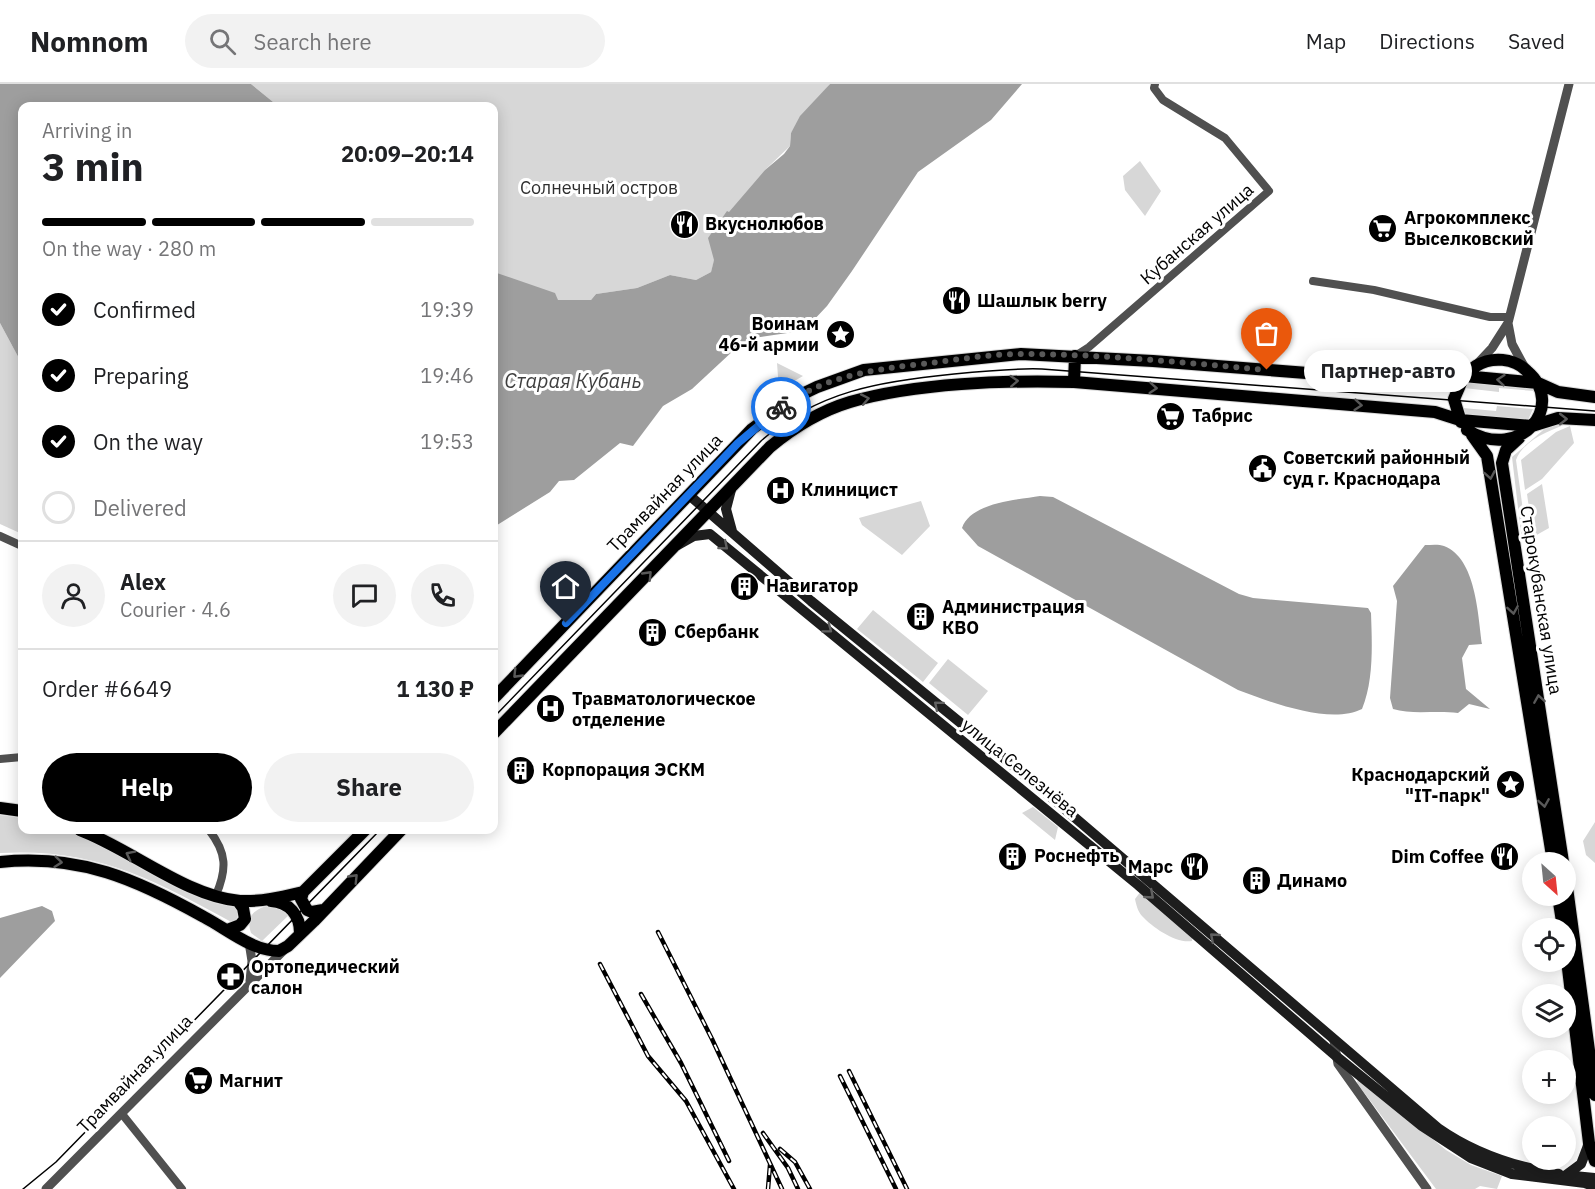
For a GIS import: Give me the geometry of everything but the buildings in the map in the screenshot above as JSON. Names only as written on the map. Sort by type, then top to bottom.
[{"type":"main road","name":"Трамвайная улица","points":[[498,694],[753,429],[794,398],[864,370],[1010,355],[1075,356],[1435,383],[1464,376]]},
{"type":"main road","points":[[1074,382],[1075,356]]},
{"type":"main road","points":[[498,729],[770,447],[810,419],[850,402],[896,393],[1016,380],[1074,382],[1435,412],[1463,425],[1485,439],[1502,441],[1515,438],[1532,426],[1541,407],[1538,383],[1526,370],[1511,362],[1498,359],[1475,366],[1464,376],[1454,399],[1463,425]]},
{"type":"main road","points":[[1464,376],[1538,383],[1558,392],[1595,397]]},
{"type":"main road","points":[[1463,425],[1532,426],[1558,418],[1595,420]]},
{"type":"main road","name":"Старокубанская улица","points":[[1463,425],[1482,446],[1487,456],[1551,852]]},
{"type":"main road","name":"Старокубанская улица","points":[[1532,426],[1506,450],[1502,463],[1561,852]]},
{"type":"main road","points":[[733,486],[726,515],[733,534]]},
{"type":"main road","name":"улица Селезнёва","points":[[689,495],[733,534],[1015,766],[1425,1118],[1457,1141],[1515,1166],[1595,1178]]},
{"type":"main road","name":"улица Селезнёва","points":[[674,548],[694,536],[710,534],[1138,885],[1337,1058],[1358,1081],[1430,1132],[1471,1158],[1512,1174],[1585,1184],[1595,1188]]},
{"type":"main road","points":[[0,808],[18,810]]},
{"type":"main road","points":[[88,834],[185,883],[216,895],[238,901],[278,901],[292,909],[298,919],[300,933]]},
{"type":"main road","points":[[323,910],[312,912],[307,910],[301,899],[303,892],[361,834]]},
{"type":"main road","name":"Трамвайная улица","points":[[288,946],[397,834]]},
{"type":"main road","points":[[0,862],[35,860],[80,864],[117,874],[164,894],[249,942],[272,951],[288,946]]},
{"type":"main road","points":[[267,900],[303,892]]},
{"type":"main road","points":[[227,930],[240,925],[245,919],[243,908],[238,901]]},
{"type":"main road","points":[[1570,906],[1595,1095]]},
{"type":"main road","points":[[1568,972],[1589,1143],[1595,1161]]},
{"type":"main road","points":[[1565,1175],[1573,1172],[1581,1164],[1589,1143]]},
{"type":"street","name":"Кубанская улица","points":[[1075,356],[1089,347],[1269,191],[1225,138],[1162,100],[1154,88],[1155,84]]},
{"type":"street","points":[[1475,366],[1492,348],[1508,320],[1569,84]]},
{"type":"street","points":[[1313,281],[1374,290],[1508,320]]},
{"type":"street","points":[[1508,320],[1512,344],[1526,370]]},
{"type":"street","points":[[0,536],[18,544]]},
{"type":"street","points":[[0,759],[18,757]]},
{"type":"street","points":[[212,834],[216,838],[225,874],[216,895]]},
{"type":"street","points":[[249,942],[252,961],[249,983]]},
{"type":"street","name":"Трамвайная улица","points":[[46,1189],[288,946]]},
{"type":"street","points":[[1334,1041],[1337,1058]]},
{"type":"street","name":"улица Селезнёва","points":[[1358,1081],[1427,1189]]},
{"type":"street","points":[[122,1114],[182,1189]]},
{"type":"green space","name":"Солнечный остров","points":[[251,84],[830,84],[791,133],[790,146],[765,170],[714,261],[711,272],[696,280],[670,275],[637,288],[596,294],[591,300],[557,300],[498,274],[498,102],[273,102]]},
{"type":"green space","points":[[1140,161],[1161,191],[1145,216],[1125,190],[1123,176]]},
{"type":"green space","points":[[0,323],[18,357],[18,532],[0,524]]},
{"type":"green space","points":[[777,363],[803,376],[779,390]]},
{"type":"green space","points":[[1468,381],[1531,384],[1534,391],[1499,388],[1499,392],[1464,388]]},
{"type":"green space","points":[[1497,406],[1533,409],[1528,420],[1467,419],[1463,408],[1496,411]]},
{"type":"green space","points":[[1569,423],[1531,441],[1516,460],[1527,539],[1522,541],[1512,457],[1549,425]]},
{"type":"green space","points":[[1570,426],[1574,443],[1542,479],[1525,490],[1521,460],[1556,432]]},
{"type":"green space","points":[[1542,484],[1549,528],[1533,537],[1527,494]]},
{"type":"green space","points":[[921,501],[930,526],[902,555],[862,525],[859,518]]},
{"type":"green space","points":[[873,610],[938,663],[923,682],[857,629]]},
{"type":"green space","points":[[948,659],[988,691],[968,715],[929,683]]},
{"type":"green space","points":[[1033,807],[1058,827],[1055,840],[1022,813]]},
{"type":"green space","points":[[0,815],[18,817],[18,834],[74,834],[194,895],[240,908],[235,924],[150,880],[95,861],[34,853],[0,853]]},
{"type":"green space","points":[[1595,822],[1595,863],[1586,855],[1583,841]]},
{"type":"green space","points":[[1141,891],[1193,936],[1192,941],[1172,938],[1147,921],[1139,912],[1135,899]]},
{"type":"green space","points":[[271,905],[279,906],[290,914],[262,941],[251,933],[249,921],[256,910]]},
{"type":"green space","points":[[1358,1078],[1446,1150],[1471,1165],[1502,1176],[1497,1189],[1480,1186],[1475,1189],[1436,1189],[1357,1083]]},
{"type":"water","points":[[0,84],[251,84],[273,102],[18,102],[18,357],[0,323]]},
{"type":"water","name":"Старая Кубань","points":[[830,84],[1022,84],[991,120],[918,172],[852,271],[827,306],[811,323],[794,332],[753,338],[734,350],[692,389],[663,406],[633,446],[620,443],[574,480],[559,481],[550,492],[498,524],[498,273],[555,293],[558,300],[591,300],[596,294],[637,288],[670,275],[696,280],[711,272],[714,260],[708,238],[727,211],[729,212],[765,170],[784,154],[790,146],[791,133],[800,116]]},
{"type":"water","points":[[1040,496],[1053,497],[1239,594],[1253,598],[1368,608],[1371,613],[1371,661],[1369,686],[1362,709],[1349,713],[1317,713],[1283,706],[1238,690],[978,546],[962,528],[967,519],[985,508],[1008,501]]},
{"type":"water","points":[[1425,545],[1442,545],[1455,552],[1469,575],[1477,603],[1482,644],[1469,645],[1462,658],[1466,689],[1490,709],[1469,704],[1458,713],[1408,712],[1393,709],[1390,698],[1397,601],[1393,586]]},
{"type":"water","points":[[42,906],[52,911],[55,921],[0,978],[0,918]]},
{"type":"tram line","points":[[498,713],[761,441],[782,424],[805,410],[852,391],[901,380],[998,370],[1042,369],[1595,411]]},
{"type":"tram line","points":[[23,1189],[56,1162],[376,834]]},
{"type":"railway","points":[[658,932],[712,1039],[782,1189]]},
{"type":"railway","points":[[600,964],[648,1056],[686,1101],[734,1189]]},
{"type":"railway","points":[[641,994],[681,1063],[729,1161]]},
{"type":"railway","points":[[849,1071],[907,1189]]},
{"type":"railway","points":[[840,1076],[896,1189]]},
{"type":"railway","points":[[763,1133],[788,1168],[798,1189]]},
{"type":"railway","points":[[780,1149],[795,1162],[810,1189]]},
{"type":"railway","points":[[768,1189],[770,1165]]},
{"type":"way so far","points":[[781,407],[817,387],[864,370],[979,357],[1021,354],[1075,356],[1267,370]]},
{"type":"place","name":"Вкуснолюбов","points":[[684,224]]},
{"type":"place","name":"Агрокомплекс Выселковский","points":[[1383,228]]},
{"type":"place","name":"Шашлык berry","points":[[956,301]]},
{"type":"place","name":"Воинам 46-й армии","points":[[840,334]]},
{"type":"place","name":"Партнер-авто","points":[[1267,370]]},
{"type":"place","name":"Табрис","points":[[1171,416]]},
{"type":"place","name":"Советский районный суд г. Краснодара","points":[[1262,468]]},
{"type":"place","name":"Клиницист","points":[[780,490]]},
{"type":"place","name":"Навигатор","points":[[745,586]]},
{"type":"place","name":"Администрация КВО","points":[[921,617]]},
{"type":"place","name":"Сбербанк","points":[[653,632]]},
{"type":"place","name":"Травматологическое отделение","points":[[551,709]]},
{"type":"place","name":"Корпорация ЭСКМ","points":[[521,770]]},
{"type":"place","name":"Краснодарский \"IT-парк\"","points":[[1511,785]]},
{"type":"place","name":"Роснефть","points":[[1013,856]]},
{"type":"place","name":"Dim Coffee","points":[[1505,857]]},
{"type":"place","name":"Марс","points":[[1194,867]]},
{"type":"place","name":"Динамо","points":[[1256,881]]},
{"type":"place","name":"Ортопедический салон","points":[[230,977]]},
{"type":"place","name":"Магнит","points":[[198,1081]]},
{"type":"route","points":[[566,623],[738,443],[781,407]]}]
